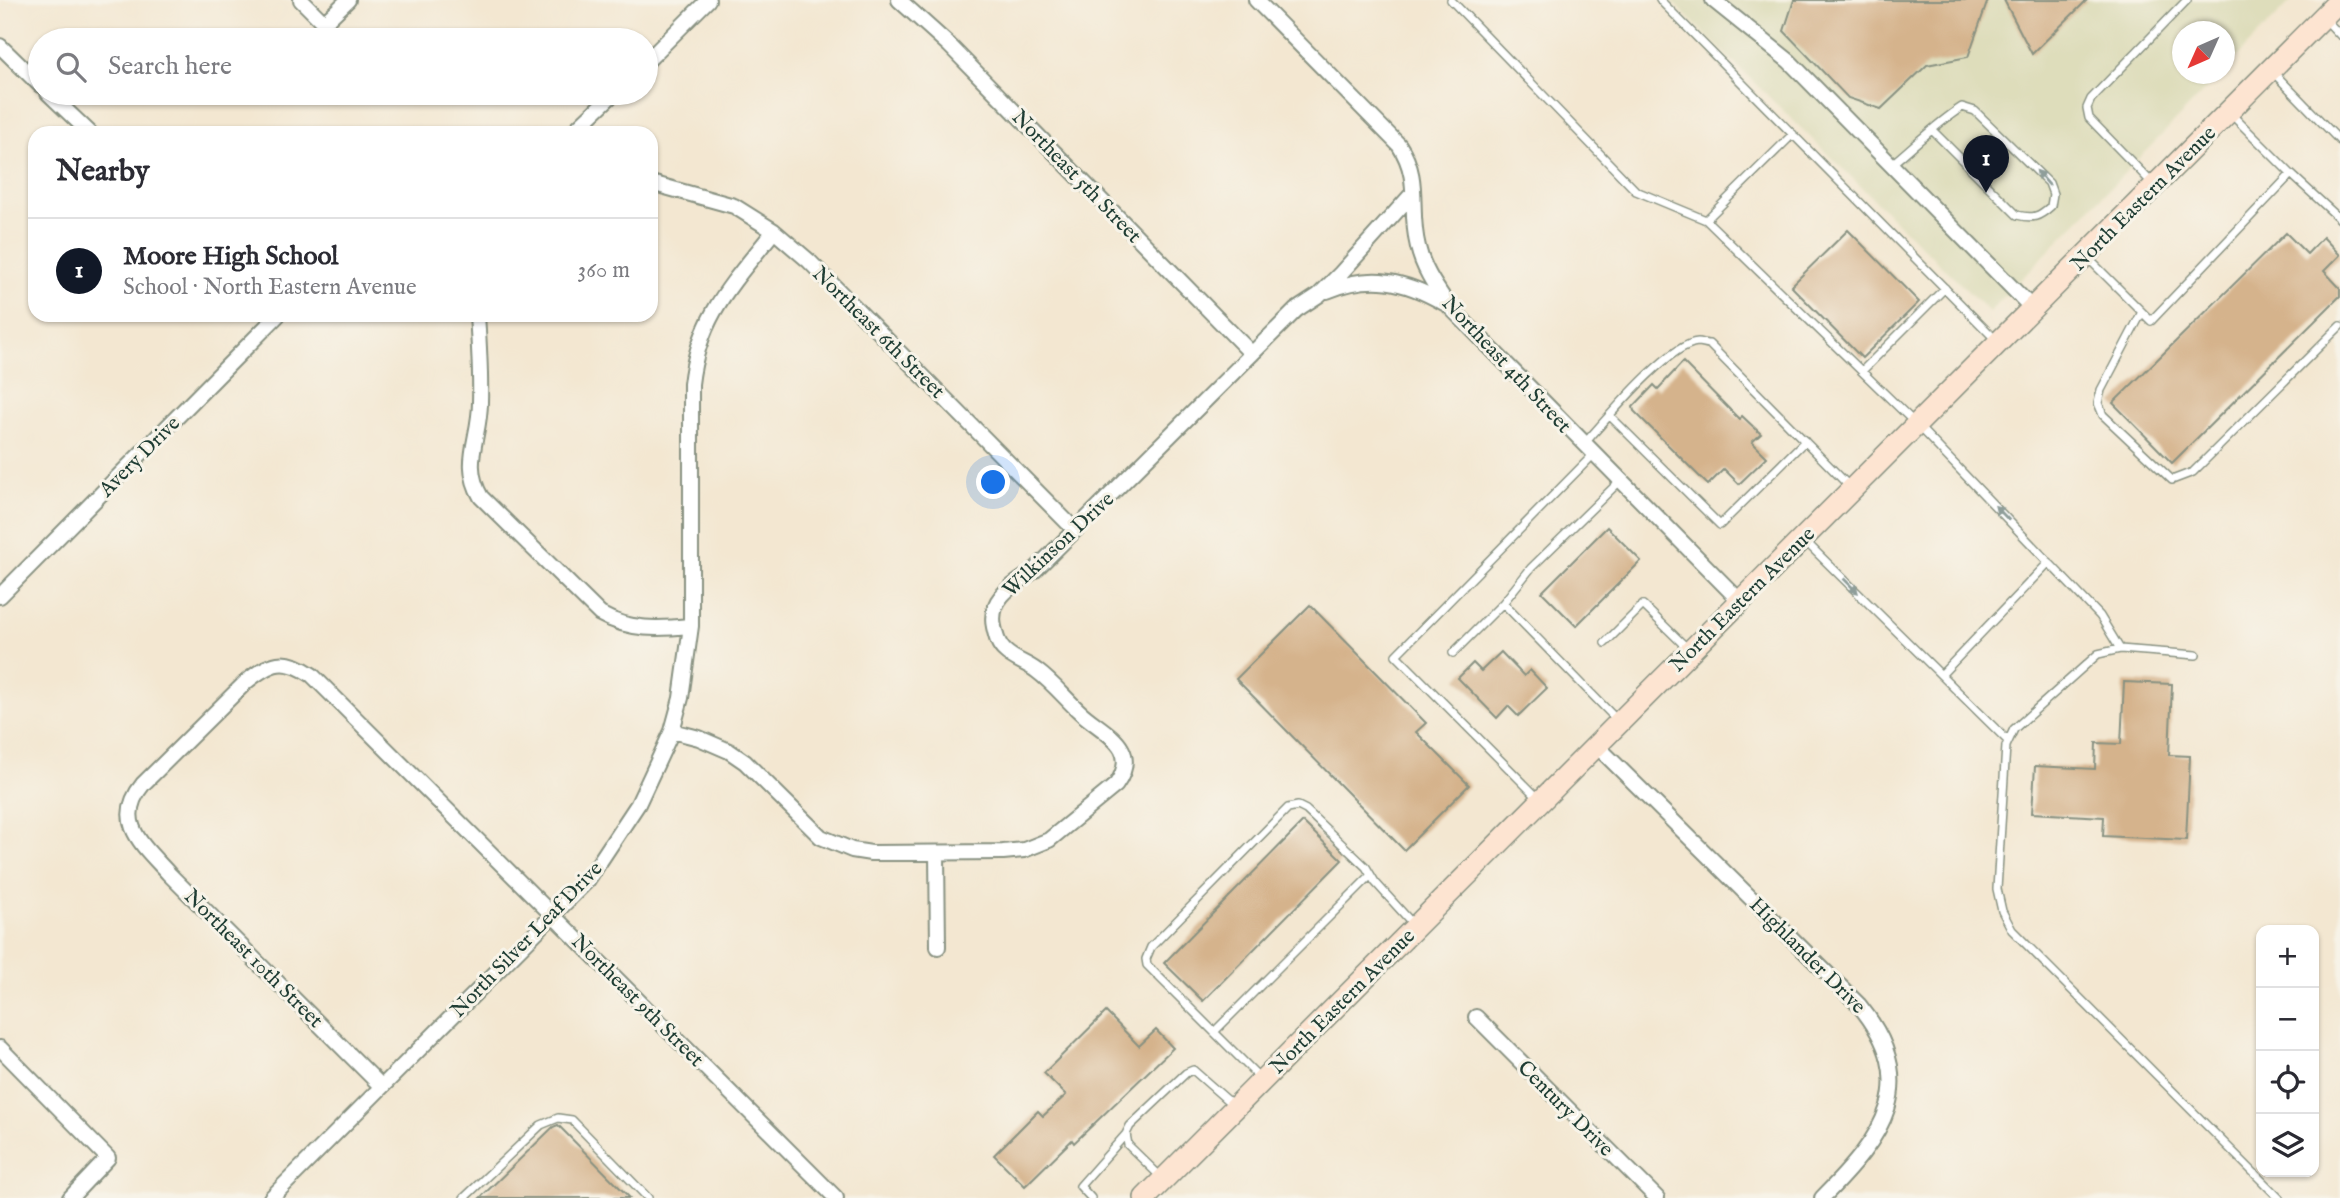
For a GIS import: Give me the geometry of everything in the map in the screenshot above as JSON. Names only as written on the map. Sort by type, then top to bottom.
[{"type":"main road","name":"North Eastern Avenue","points":[[1145,1198],[2340,0]]},
{"type":"street","points":[[301,0],[324,23],[348,0]]},
{"type":"street","points":[[658,50],[708,0]]},
{"type":"street","name":"Northeast 5th Street","points":[[899,0],[949,45],[1252,354]]},
{"type":"street","name":"Northeast 4th Street","points":[[1256,0],[1399,145],[1413,176],[1415,230],[1422,262],[1448,305],[1740,601]]},
{"type":"street","points":[[1713,0],[1789,61],[2033,309]]},
{"type":"street","points":[[0,46],[28,73]]},
{"type":"street","points":[[61,105],[83,126]]},
{"type":"street","points":[[579,126],[601,105]]},
{"type":"street","name":"Northeast 6th Street","points":[[658,185],[734,206],[774,231],[819,271],[1075,530]]},
{"type":"street","name":"Wilkinson Drive","points":[[672,732],[699,738],[729,751],[745,762],[821,837],[852,850],[871,853],[1003,852],[1035,847],[1049,841],[1116,785],[1123,775],[1123,756],[1113,736],[1082,714],[1040,673],[1005,651],[998,643],[994,611],[999,598],[1034,571],[1296,310],[1319,295],[1413,193]]},
{"type":"street","name":"North Silver Leaf Drive","points":[[271,1198],[587,881],[620,834],[649,782],[672,732],[681,698],[691,626],[691,384],[696,355],[713,310],[774,231]]},
{"type":"street","points":[[1319,295],[1343,285],[1383,281],[1403,283],[1448,305]]},
{"type":"street","name":"Avery Drive","points":[[0,596],[271,322]]},
{"type":"street","points":[[477,322],[481,406],[471,455],[471,471],[473,484],[481,497],[600,614],[614,622],[630,626],[659,629],[691,626]]},
{"type":"street","name":"Northeast 9th Street","points":[[131,827],[132,803],[143,784],[246,682],[260,670],[285,662],[297,665],[312,675],[836,1198]]},
{"type":"street","name":"Highlander Drive","points":[[1597,746],[1859,1005],[1882,1039],[1888,1055],[1892,1087],[1889,1107],[1867,1150],[1822,1198]]},
{"type":"street","name":"Northeast 10th Street","points":[[131,827],[138,839],[169,874],[381,1086]]},
{"type":"street","points":[[937,853],[938,947]]},
{"type":"street","name":"Century Drive","points":[[1476,1017],[1657,1198]]},
{"type":"street","points":[[0,1048],[108,1158],[70,1198]]},
{"type":"lane","points":[[1451,0],[1636,191],[1706,220],[1862,371],[2100,616],[2120,649]]},
{"type":"lane","points":[[1660,0],[1999,343]]},
{"type":"lane","points":[[2155,186],[2089,118],[2087,108],[2091,99],[2187,0]]},
{"type":"lane","points":[[2323,17],[2340,35]]},
{"type":"lane","points":[[2271,70],[2340,141]]},
{"type":"lane","points":[[1892,164],[1932,130],[1962,107],[1975,111],[2049,183],[2053,194],[2051,206],[2040,216],[2028,218],[2017,215],[1932,130]]},
{"type":"lane","points":[[2229,112],[2340,219]]},
{"type":"lane","points":[[1706,220],[1793,134]]},
{"type":"lane","points":[[2085,256],[2151,321],[2291,174]]},
{"type":"lane","points":[[1862,371],[1945,288]]},
{"type":"lane","points":[[2142,312],[2098,403],[2103,415],[2172,480],[2193,472],[2340,326]]},
{"type":"lane","points":[[1541,802],[1396,655],[1589,449],[1610,416],[1661,363],[1698,342],[1709,345],[1852,489]]},
{"type":"lane","points":[[1610,416],[1720,525],[1805,441]]},
{"type":"lane","points":[[1453,653],[1503,603],[1531,568],[1620,481]]},
{"type":"lane","points":[[1803,538],[2008,741]]},
{"type":"lane","points":[[1941,674],[2049,562]]},
{"type":"lane","points":[[1503,603],[1620,723]]},
{"type":"lane","points":[[1605,643],[1643,606],[1690,651]]},
{"type":"lane","points":[[2196,655],[2120,649],[2098,654],[2014,729],[2006,746],[1997,889],[2002,911],[2012,930],[2279,1198]]},
{"type":"lane","points":[[1262,1080],[1147,965],[1148,953],[1288,808],[1298,806],[1306,810],[1366,867],[1370,876],[1416,928]]},
{"type":"lane","points":[[1215,1031],[1370,876]]},
{"type":"lane","points":[[1091,1198],[1080,1186],[1130,1126],[1186,1073],[1193,1070],[1236,1107]]},
{"type":"lane","points":[[464,1198],[541,1125],[558,1118],[572,1120],[648,1198]]},
{"type":"lane","points":[[1126,1134],[1128,1145],[1164,1179]]},
{"type":"shaded area","points":[[1670,0],[2292,0],[2235,59],[2235,21],[2172,21],[2172,84],[2211,84],[1989,312]]},
{"type":"building","points":[[1794,0],[1988,0],[1968,57],[1927,65],[1881,109],[1848,98],[1784,31]]},
{"type":"building","points":[[2004,0],[2087,0],[2032,54]]},
{"type":"building","points":[[1848,230],[1919,302],[1862,358],[1791,286]]},
{"type":"building","points":[[2286,233],[2307,254],[2323,237],[2340,255],[2324,271],[2340,288],[2340,296],[2172,463],[2113,403]]},
{"type":"building","points":[[1683,362],[1739,419],[1742,416],[1761,434],[1752,442],[1767,457],[1739,484],[1724,469],[1708,485],[1634,411],[1633,407],[1654,385],[1658,389]]},
{"type":"building","points":[[1607,527],[1641,561],[1576,626],[1542,592]]},
{"type":"building","points":[[1310,605],[1426,723],[1416,732],[1469,785],[1404,850],[1236,679]]},
{"type":"building","points":[[1501,652],[1524,676],[1530,670],[1547,688],[1518,716],[1508,706],[1497,718],[1458,678],[1473,663],[1481,671]]},
{"type":"building","points":[[2124,682],[2172,684],[2169,755],[2190,756],[2186,840],[2103,836],[2104,817],[2032,813],[2035,766],[2095,769],[2096,743],[2121,744]]},
{"type":"building","points":[[1303,822],[1342,860],[1203,1001],[1164,963]]},
{"type":"building","points":[[1106,1012],[1139,1046],[1156,1030],[1173,1048],[1025,1186],[994,1155],[1038,1111],[1043,1116],[1066,1095],[1044,1073]]},
{"type":"building","points":[[558,1125],[630,1198],[480,1198],[553,1127]]},
{"type":"place","name":"Moore High School","points":[[1986,193]]}]
